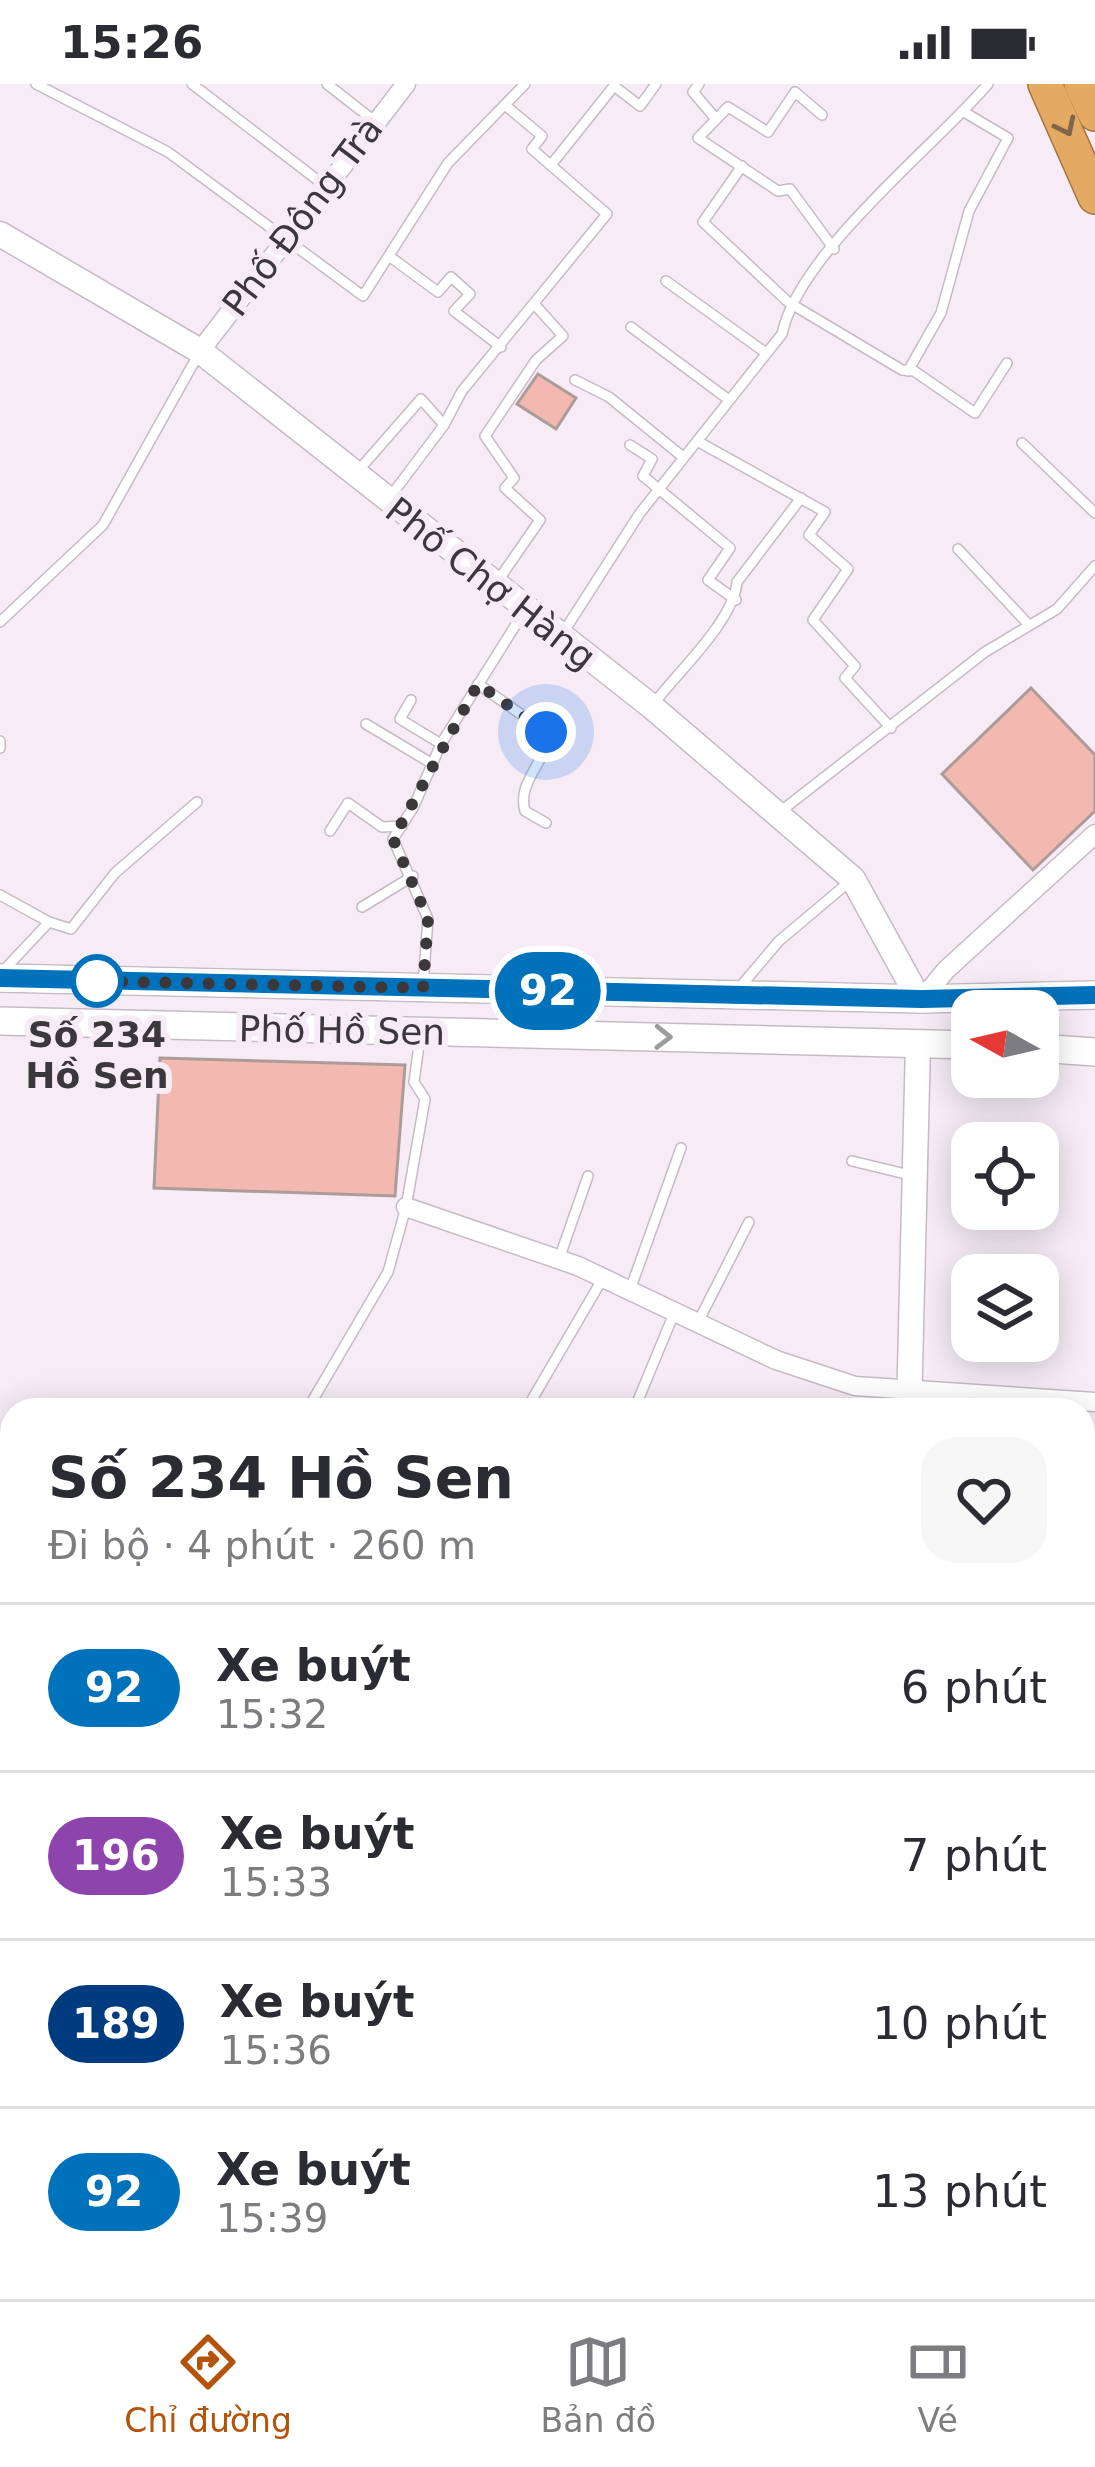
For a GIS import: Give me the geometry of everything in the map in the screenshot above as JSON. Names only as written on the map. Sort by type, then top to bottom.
[{"type":"highway","points":[[1045,84],[1092,185]]},
{"type":"highway","points":[[1081,84],[1095,114]]},
{"type":"main road","name":"Phố Hồ Sen","points":[[0,976],[920,999],[1091,996]]},
{"type":"main road","name":"Phố Hồ Sen","points":[[0,1021],[951,1045]]},
{"type":"main road","points":[[1059,1049],[1090,1051]]},
{"type":"street","name":"Phố Đông Trà","points":[[200,351],[373,120],[406,84]]},
{"type":"street","name":"Phố Chợ Hàng","points":[[0,234],[200,351],[651,706],[853,879],[920,999]]},
{"type":"street","points":[[920,999],[1095,834]]},
{"type":"street","points":[[909,1398],[918,1043]]},
{"type":"street","points":[[406,1207],[559,1259],[776,1360],[905,1398]]},
{"type":"lane","points":[[36,84],[168,152],[363,296],[448,163],[525,84]]},
{"type":"lane","points":[[192,84],[324,185]]},
{"type":"lane","points":[[327,84],[373,120]]},
{"type":"lane","points":[[550,165],[614,86],[640,106],[656,84]]},
{"type":"lane","points":[[698,84],[693,92],[716,119]]},
{"type":"lane","points":[[560,638],[658,490],[782,334],[788,302],[909,163],[988,84]]},
{"type":"lane","points":[[822,115],[795,92],[768,132],[728,107],[698,138],[778,191],[790,189],[834,249]]},
{"type":"lane","points":[[387,502],[444,425],[462,392],[607,214],[532,149],[542,136],[505,105]]},
{"type":"lane","points":[[908,371],[941,313],[969,211],[1007,138],[964,112]]},
{"type":"lane","points":[[742,166],[703,222],[788,302],[975,413],[1007,363]]},
{"type":"lane","points":[[389,256],[438,292],[451,277],[470,294],[454,311],[501,346]]},
{"type":"lane","points":[[666,281],[766,353]]},
{"type":"lane","points":[[494,586],[540,520],[505,488],[514,478],[485,436],[536,360],[562,336],[536,306]]},
{"type":"lane","points":[[631,327],[729,400]]},
{"type":"lane","points":[[0,622],[103,526],[200,351]]},
{"type":"lane","points":[[575,380],[609,397],[683,458]]},
{"type":"lane","points":[[354,476],[421,399],[444,425]]},
{"type":"lane","points":[[697,441],[825,512],[809,535],[848,569],[813,620],[855,667],[845,678],[891,728]]},
{"type":"lane","points":[[1022,443],[1095,513]]},
{"type":"lane","points":[[630,445],[652,458],[643,476],[730,548],[708,580],[736,600]]},
{"type":"lane","points":[[651,706],[736,600],[737,582],[801,498]]},
{"type":"lane","points":[[958,549],[1029,625]]},
{"type":"lane","points":[[776,814],[985,652],[1057,609],[1095,566]]},
{"type":"lane","points":[[423,988],[428,919],[393,839],[441,744],[525,610]]},
{"type":"lane","points":[[478,684],[546,732],[545,748],[522,797],[526,812],[546,823]]},
{"type":"lane","points":[[411,700],[400,719],[441,744]]},
{"type":"lane","points":[[366,724],[431,763]]},
{"type":"lane","points":[[0,895],[71,929],[115,873],[197,802]]},
{"type":"lane","points":[[330,831],[348,803],[382,827],[402,826]]},
{"type":"lane","points":[[362,908],[413,876]]},
{"type":"lane","points":[[734,994],[779,941],[853,879]]},
{"type":"lane","points":[[0,976],[49,922]]},
{"type":"lane","points":[[314,1398],[388,1272],[406,1207],[424,1099],[414,1082],[421,1032]]},
{"type":"lane","points":[[630,1290],[681,1148]]},
{"type":"lane","points":[[852,1161],[914,1176]]},
{"type":"lane","points":[[559,1259],[588,1175]]},
{"type":"lane","points":[[698,1322],[749,1222]]},
{"type":"lane","points":[[537,1398],[603,1278]]},
{"type":"lane","points":[[639,1398],[675,1311]]},
{"type":"lane","points":[[0,1639],[0,1721]]},
{"type":"building","points":[[538,374],[576,398],[556,429],[517,404]]},
{"type":"building","points":[[1031,688],[1095,755],[1095,811],[1033,870],[942,774]]},
{"type":"building","points":[[160,1058],[405,1065],[395,1196],[154,1188]]},
{"type":"bus line","name":"92","points":[[0,978],[922,999],[1095,995]]},
{"type":"place","name":"Số 234 Hồ Sen","points":[[97,981]]},
{"type":"route","points":[[97,981],[88,981],[423,988],[428,919],[393,839],[478,684],[546,732]]}]
